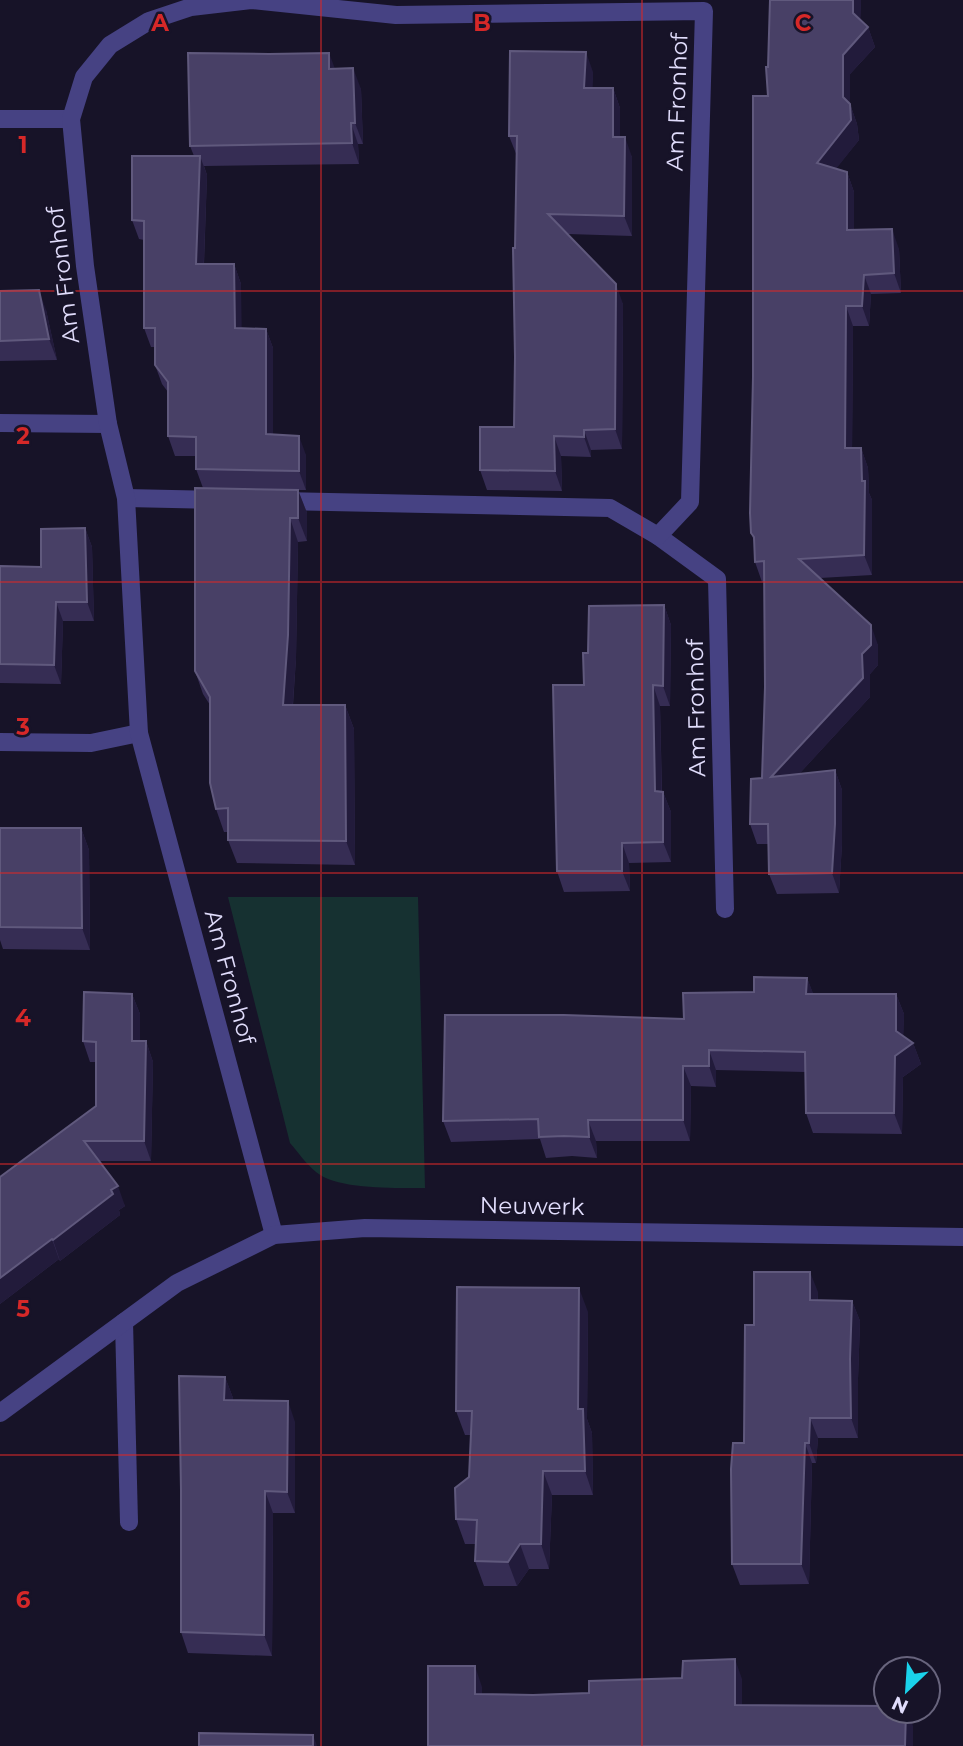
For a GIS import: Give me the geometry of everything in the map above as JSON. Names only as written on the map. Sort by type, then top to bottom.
[{"type":"street","name":"Am Fronhof","points":[[274,1235],[139,733],[126,498],[108,424],[85,267],[71,119],[84,76],[110,45],[149,21],[191,7],[251,0],[396,15],[704,11],[690,502],[659,536]]},
{"type":"street","points":[[0,119],[71,119]]},
{"type":"street","points":[[0,423],[108,424]]},
{"type":"street","points":[[126,498],[237,500]]},
{"type":"street","name":"Am Fronhof","points":[[264,501],[610,509],[659,536],[717,579],[726,909]]},
{"type":"street","points":[[0,742],[91,743],[139,733]]},
{"type":"street","name":"Neuwerk","points":[[0,1413],[177,1283],[274,1235],[365,1228],[963,1237]]},
{"type":"street","points":[[124,1322],[129,1522]]},
{"type":"green space","points":[[228,897],[418,897],[425,1188],[368,1187],[326,1178],[305,1162],[290,1143]]},
{"type":"building","points":[[770,0],[853,0],[853,13],[868,27],[843,55],[843,97],[850,104],[851,120],[817,163],[847,172],[847,230],[892,229],[894,273],[864,275],[862,306],[846,306],[845,448],[861,448],[862,481],[865,481],[864,555],[799,559],[871,625],[871,645],[862,654],[863,678],[771,777],[835,770],[832,873],[769,874],[768,824],[750,824],[751,779],[762,778],[765,687],[764,561],[755,562],[750,513],[753,96],[768,96],[766,67]]},
{"type":"building","points":[[510,51],[586,52],[584,88],[613,88],[613,137],[625,137],[624,216],[548,214],[616,284],[615,429],[584,430],[584,437],[554,436],[555,471],[480,470],[480,427],[514,427],[513,248],[517,136],[509,136]]},
{"type":"building","points":[[188,53],[329,53],[329,69],[353,68],[355,123],[351,123],[352,143],[190,146]]},
{"type":"building","points":[[132,156],[200,156],[196,264],[234,264],[235,328],[266,329],[266,434],[299,436],[299,471],[196,469],[196,437],[168,436],[168,382],[155,365],[155,328],[144,328],[144,221],[132,220]]},
{"type":"building","points":[[39,290],[49,339],[0,341],[0,291]]},
{"type":"building","points":[[195,488],[298,490],[298,518],[290,518],[288,635],[283,705],[345,705],[346,841],[228,840],[228,808],[216,809],[210,783],[210,697],[195,671]]},
{"type":"building","points":[[85,528],[87,602],[56,602],[54,665],[0,664],[0,566],[41,567],[41,529]]},
{"type":"building","points":[[664,605],[663,686],[653,685],[655,791],[663,792],[663,842],[622,843],[622,871],[557,871],[553,685],[584,685],[583,653],[588,653],[589,606]]},
{"type":"building","points":[[0,828],[81,828],[82,928],[0,927]]},
{"type":"building","points":[[754,977],[807,978],[806,994],[896,994],[896,1031],[913,1043],[895,1056],[894,1113],[806,1113],[805,1052],[709,1050],[709,1066],[683,1066],[683,1120],[588,1120],[589,1137],[539,1137],[538,1119],[443,1121],[445,1015],[684,1019],[683,993],[754,992]]},
{"type":"building","points":[[84,992],[132,994],[132,1041],[146,1041],[144,1141],[84,1141],[118,1186],[111,1190],[113,1194],[0,1278],[0,1177],[96,1106],[96,1042],[83,1041]]},
{"type":"building","points":[[754,1272],[810,1272],[810,1300],[852,1301],[851,1418],[810,1418],[809,1443],[805,1443],[801,1564],[732,1564],[731,1469],[733,1443],[744,1443],[745,1325],[754,1325]]},
{"type":"building","points":[[457,1287],[579,1288],[578,1409],[583,1409],[585,1471],[543,1471],[541,1544],[520,1544],[508,1562],[475,1561],[477,1520],[456,1519],[455,1488],[469,1477],[472,1411],[456,1411]]},
{"type":"building","points":[[179,1376],[225,1377],[224,1400],[288,1401],[287,1492],[265,1491],[264,1635],[181,1632]]},
{"type":"building","points":[[735,1659],[735,1705],[872,1706],[872,1725],[906,1725],[905,1746],[428,1746],[428,1666],[475,1666],[475,1694],[533,1695],[589,1693],[589,1681],[682,1678],[683,1661]]},
{"type":"building","points":[[199,1733],[313,1735],[313,1746],[199,1746]]}]
